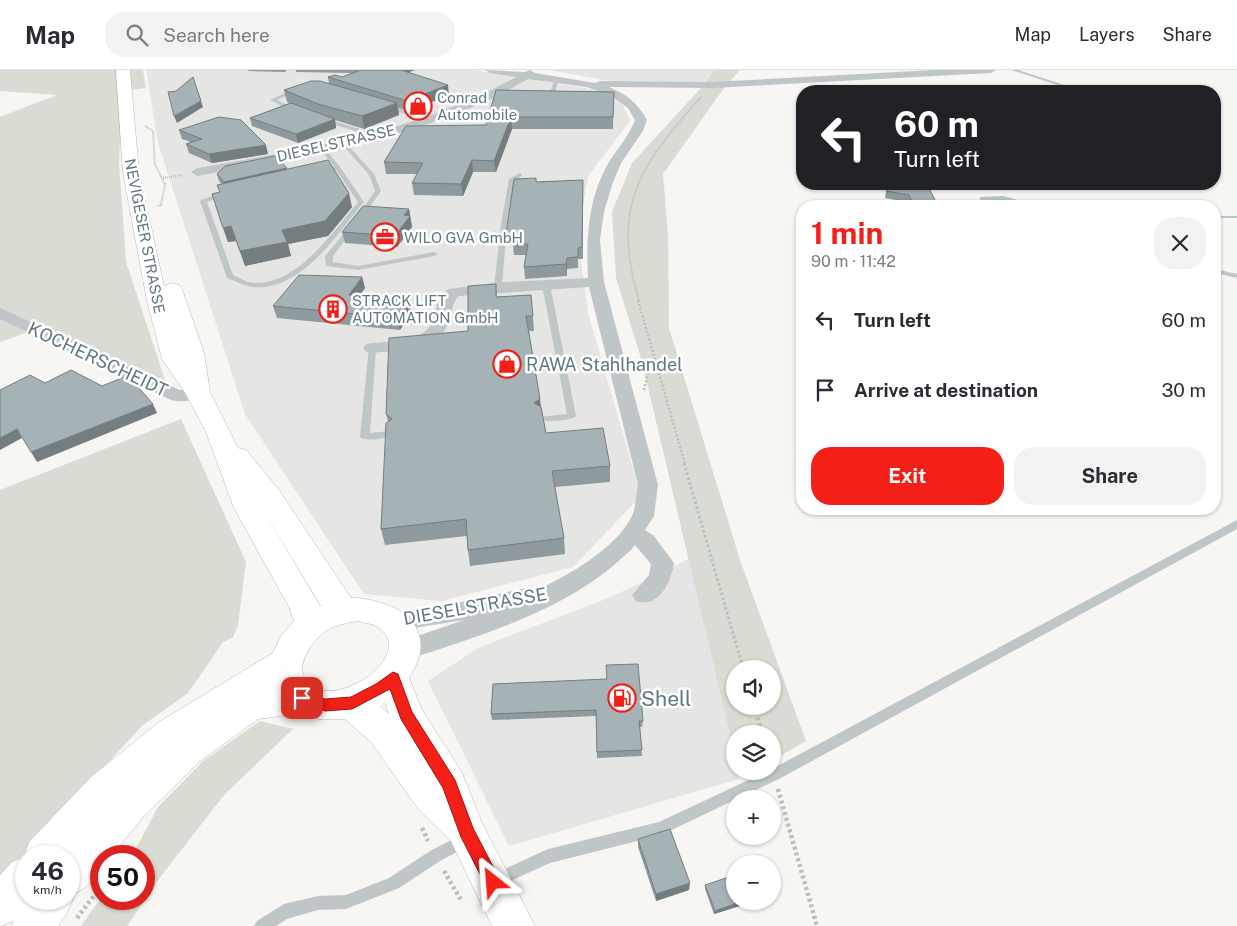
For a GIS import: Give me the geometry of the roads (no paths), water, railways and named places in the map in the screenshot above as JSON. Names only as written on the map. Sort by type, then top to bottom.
[{"type":"main road","name":"NEVIGESER STRASSE","points":[[124,70],[174,298],[193,353],[198,393]]},
{"type":"main road","name":"NEVIGESER STRASSE","points":[[124,70],[131,174],[157,302],[172,359],[198,393],[219,432],[248,508],[304,606],[312,625]]},
{"type":"main road","name":"NEVIGESER STRASSE","points":[[219,432],[269,497],[332,597],[344,611]]},
{"type":"main road","points":[[302,698],[288,682],[285,662],[294,642],[312,625],[322,618],[344,611],[372,611],[394,621],[403,634],[400,664],[406,714],[449,785],[468,835],[477,891],[514,926]]},
{"type":"main road","points":[[80,848],[104,789],[172,732],[285,662]]},
{"type":"main road","points":[[80,863],[130,804],[187,750],[250,706],[302,698],[325,705],[352,702],[381,688],[400,664]]},
{"type":"main road","points":[[352,702],[383,731],[432,798],[468,835]]},
{"type":"main road","points":[[0,906],[15,889]]},
{"type":"main road","points":[[33,926],[44,910]]},
{"type":"street","name":"DIESELSTRASSE","points":[[400,664],[556,592],[581,578],[607,559],[633,532],[646,509],[649,492],[596,282],[594,240],[597,212],[610,173],[637,131],[641,120],[635,107],[626,100],[587,84],[530,73],[490,70]]},
{"type":"street","points":[[587,84],[712,85],[991,70]]},
{"type":"street","name":"DIESELSTRASSE","points":[[197,172],[322,147],[429,120],[484,98],[530,73]]},
{"type":"street","points":[[372,348],[420,342],[432,334],[440,324],[442,307],[449,295],[464,290],[596,282]]},
{"type":"street","name":"KOCHERSCHEIDT","points":[[0,313],[98,361],[178,396],[198,393]]},
{"type":"street","points":[[633,532],[646,542],[663,563],[660,578],[644,595]]},
{"type":"street","name":"DIESELSTRASSE","points":[[394,621],[457,612],[503,600],[556,592]]},
{"type":"lane","points":[[1013,70],[1061,85]]},
{"type":"lane","points":[[551,95],[557,79]]},
{"type":"lane","points":[[303,88],[273,100],[305,113]]},
{"type":"lane","points":[[380,105],[429,120]]},
{"type":"lane","points":[[318,119],[374,135]]},
{"type":"lane","points":[[344,142],[372,175],[378,191],[329,256],[329,264],[358,268],[434,254]]},
{"type":"lane","points":[[234,190],[203,201],[230,276],[254,285],[284,280],[304,267],[361,202],[322,147]]},
{"type":"lane","points":[[310,174],[338,168]]},
{"type":"lane","points":[[498,287],[504,224],[512,178],[520,175]]},
{"type":"lane","points":[[1221,272],[1237,276]]},
{"type":"lane","points":[[542,419],[572,416],[546,285]]},
{"type":"lane","points":[[372,348],[365,437],[390,434]]},
{"type":"lane","points":[[477,891],[548,856],[661,828],[774,775],[1237,524]]},
{"type":"lane","points":[[262,926],[284,912],[318,903],[346,902],[394,883],[468,835]]},
{"type":"waterway","points":[[1221,217],[1237,217]]},
{"type":"place","name":"Conrad Automobile","points":[[418,106]]},
{"type":"place","name":"WILO GVA GmbH","points":[[385,237]]},
{"type":"place","name":"STRACK LIFT AUTOMATION GmbH","points":[[333,309]]},
{"type":"place","name":"RAWA Stahlhandel","points":[[507,364]]},
{"type":"place","name":"Shell","points":[[622,698]]}]
